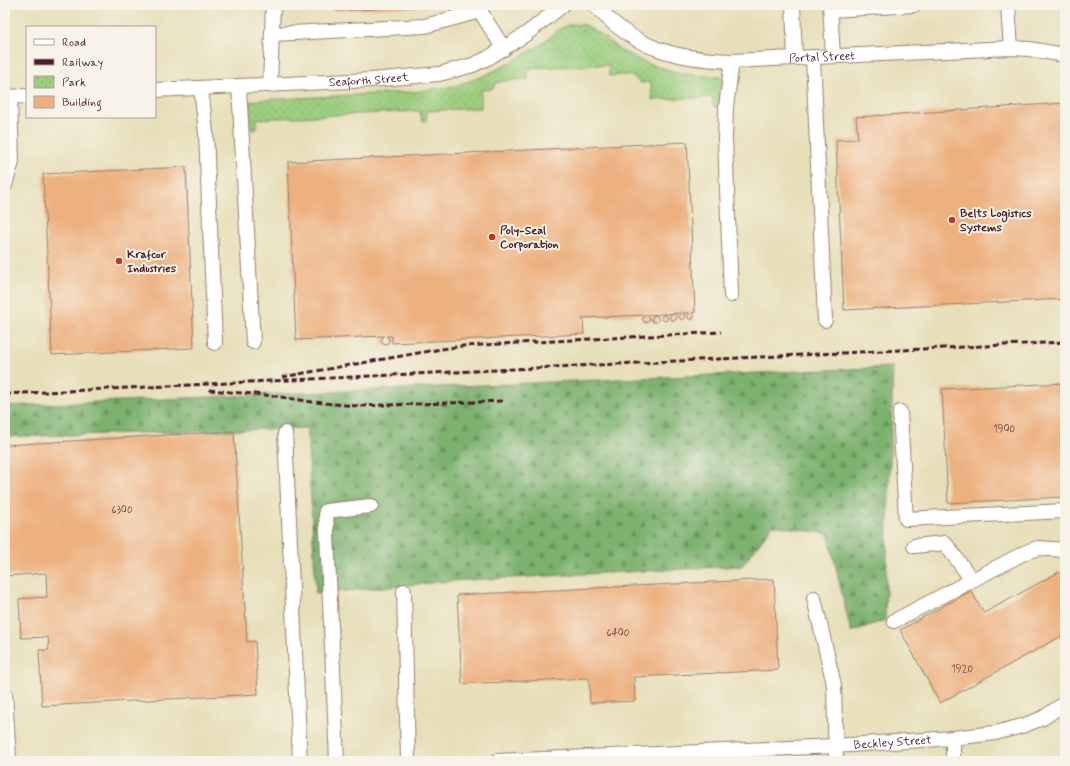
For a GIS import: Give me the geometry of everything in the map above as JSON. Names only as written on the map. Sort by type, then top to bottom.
[{"type":"street","points":[[270,85],[273,5]]},
{"type":"street","name":"Seaforth Street","points":[[156,90],[371,80],[439,74],[473,65],[488,58],[526,34],[563,5]]},
{"type":"street","name":"Portal Street","points":[[595,5],[605,17],[623,31],[646,44],[665,52],[687,58],[732,61],[1011,48],[1029,49],[1065,55]]},
{"type":"street","points":[[793,5],[795,58]]},
{"type":"street","points":[[834,56],[831,8],[914,5]]},
{"type":"street","points":[[1008,5],[1011,48]]},
{"type":"street","points":[[273,34],[425,26],[481,8],[504,49]]},
{"type":"street","points":[[813,57],[825,320]]},
{"type":"street","points":[[731,295],[725,138],[726,107],[732,61]]},
{"type":"street","points":[[239,86],[253,342]]},
{"type":"street","points":[[201,88],[206,134],[215,343]]},
{"type":"street","points":[[5,185],[12,162],[8,97],[26,96]]},
{"type":"street","points":[[900,412],[906,519],[1065,511]]},
{"type":"street","points":[[284,433],[300,761]]},
{"type":"street","points":[[337,761],[326,511],[371,506]]},
{"type":"street","points":[[914,546],[945,543],[972,580]]},
{"type":"street","points":[[894,621],[1026,552],[1038,548],[1065,550]]},
{"type":"street","points":[[404,591],[408,761]]},
{"type":"street","points":[[814,598],[834,685],[836,761]]},
{"type":"street","points":[[5,694],[10,761]]},
{"type":"street","name":"Beckley Street","points":[[497,761],[593,759],[640,754],[746,755],[835,746],[953,738],[995,733],[1022,726],[1043,718],[1065,703]]},
{"type":"street","points":[[953,738],[953,761]]},
{"type":"green space","points":[[572,24],[585,25],[600,34],[621,51],[649,64],[683,74],[721,77],[724,83],[717,108],[713,106],[712,97],[652,100],[651,82],[641,83],[633,77],[626,75],[609,76],[609,65],[528,68],[528,79],[503,81],[496,83],[492,89],[481,90],[481,108],[427,111],[426,121],[422,121],[420,111],[256,119],[257,129],[251,129],[250,102],[258,100],[413,92],[454,86],[481,77],[510,63],[540,45],[559,29]]},
{"type":"green space","points":[[893,367],[885,620],[851,632],[828,534],[773,525],[742,566],[451,581],[316,594],[307,428],[5,437],[5,406]]},
{"type":"building","points":[[335,5],[432,5],[432,6],[336,11]]},
{"type":"building","name":"Belts Logistics Systems","points":[[1065,103],[1065,299],[844,310],[836,140],[858,139],[856,117]]},
{"type":"building","name":"Poly-Seal Corporation","points":[[687,142],[695,312],[692,313],[694,316],[693,319],[691,320],[688,318],[690,313],[683,313],[685,316],[683,320],[679,317],[681,313],[583,318],[584,334],[392,343],[392,336],[386,336],[389,338],[389,341],[386,345],[381,341],[384,336],[296,340],[288,162]]},
{"type":"building","name":"Krafcor Industries","points":[[186,167],[194,348],[52,355],[43,174]]},
{"type":"building","points":[[664,314],[668,317],[667,320],[664,321],[661,318]]},
{"type":"building","points":[[673,314],[676,317],[673,320],[670,317]]},
{"type":"building","points":[[646,316],[649,319],[646,322],[643,319]]},
{"type":"building","points":[[655,316],[658,319],[655,322],[652,319]]},
{"type":"building","points":[[1065,383],[1065,468],[1063,468],[1064,497],[948,503],[942,389]]},
{"type":"building","points":[[234,431],[247,642],[255,641],[258,694],[42,706],[39,650],[49,650],[48,637],[21,638],[19,599],[47,597],[46,573],[5,576],[5,445]]},
{"type":"building","points":[[1059,572],[1065,582],[1065,634],[940,703],[900,630],[971,591],[984,613]]},
{"type":"building","points":[[774,579],[778,670],[634,677],[635,701],[590,703],[589,678],[462,684],[457,595]]},
{"type":"railway","points":[[282,377],[463,346],[721,332]]},
{"type":"railway","points":[[5,394],[1065,342]]},
{"type":"railway","points":[[209,390],[359,406],[505,401]]},
{"type":"place","name":"Belts Logistics Systems","points":[[952,220]]},
{"type":"place","name":"Poly-Seal Corporation","points":[[492,237]]},
{"type":"place","name":"Krafcor Industries","points":[[119,261]]}]
